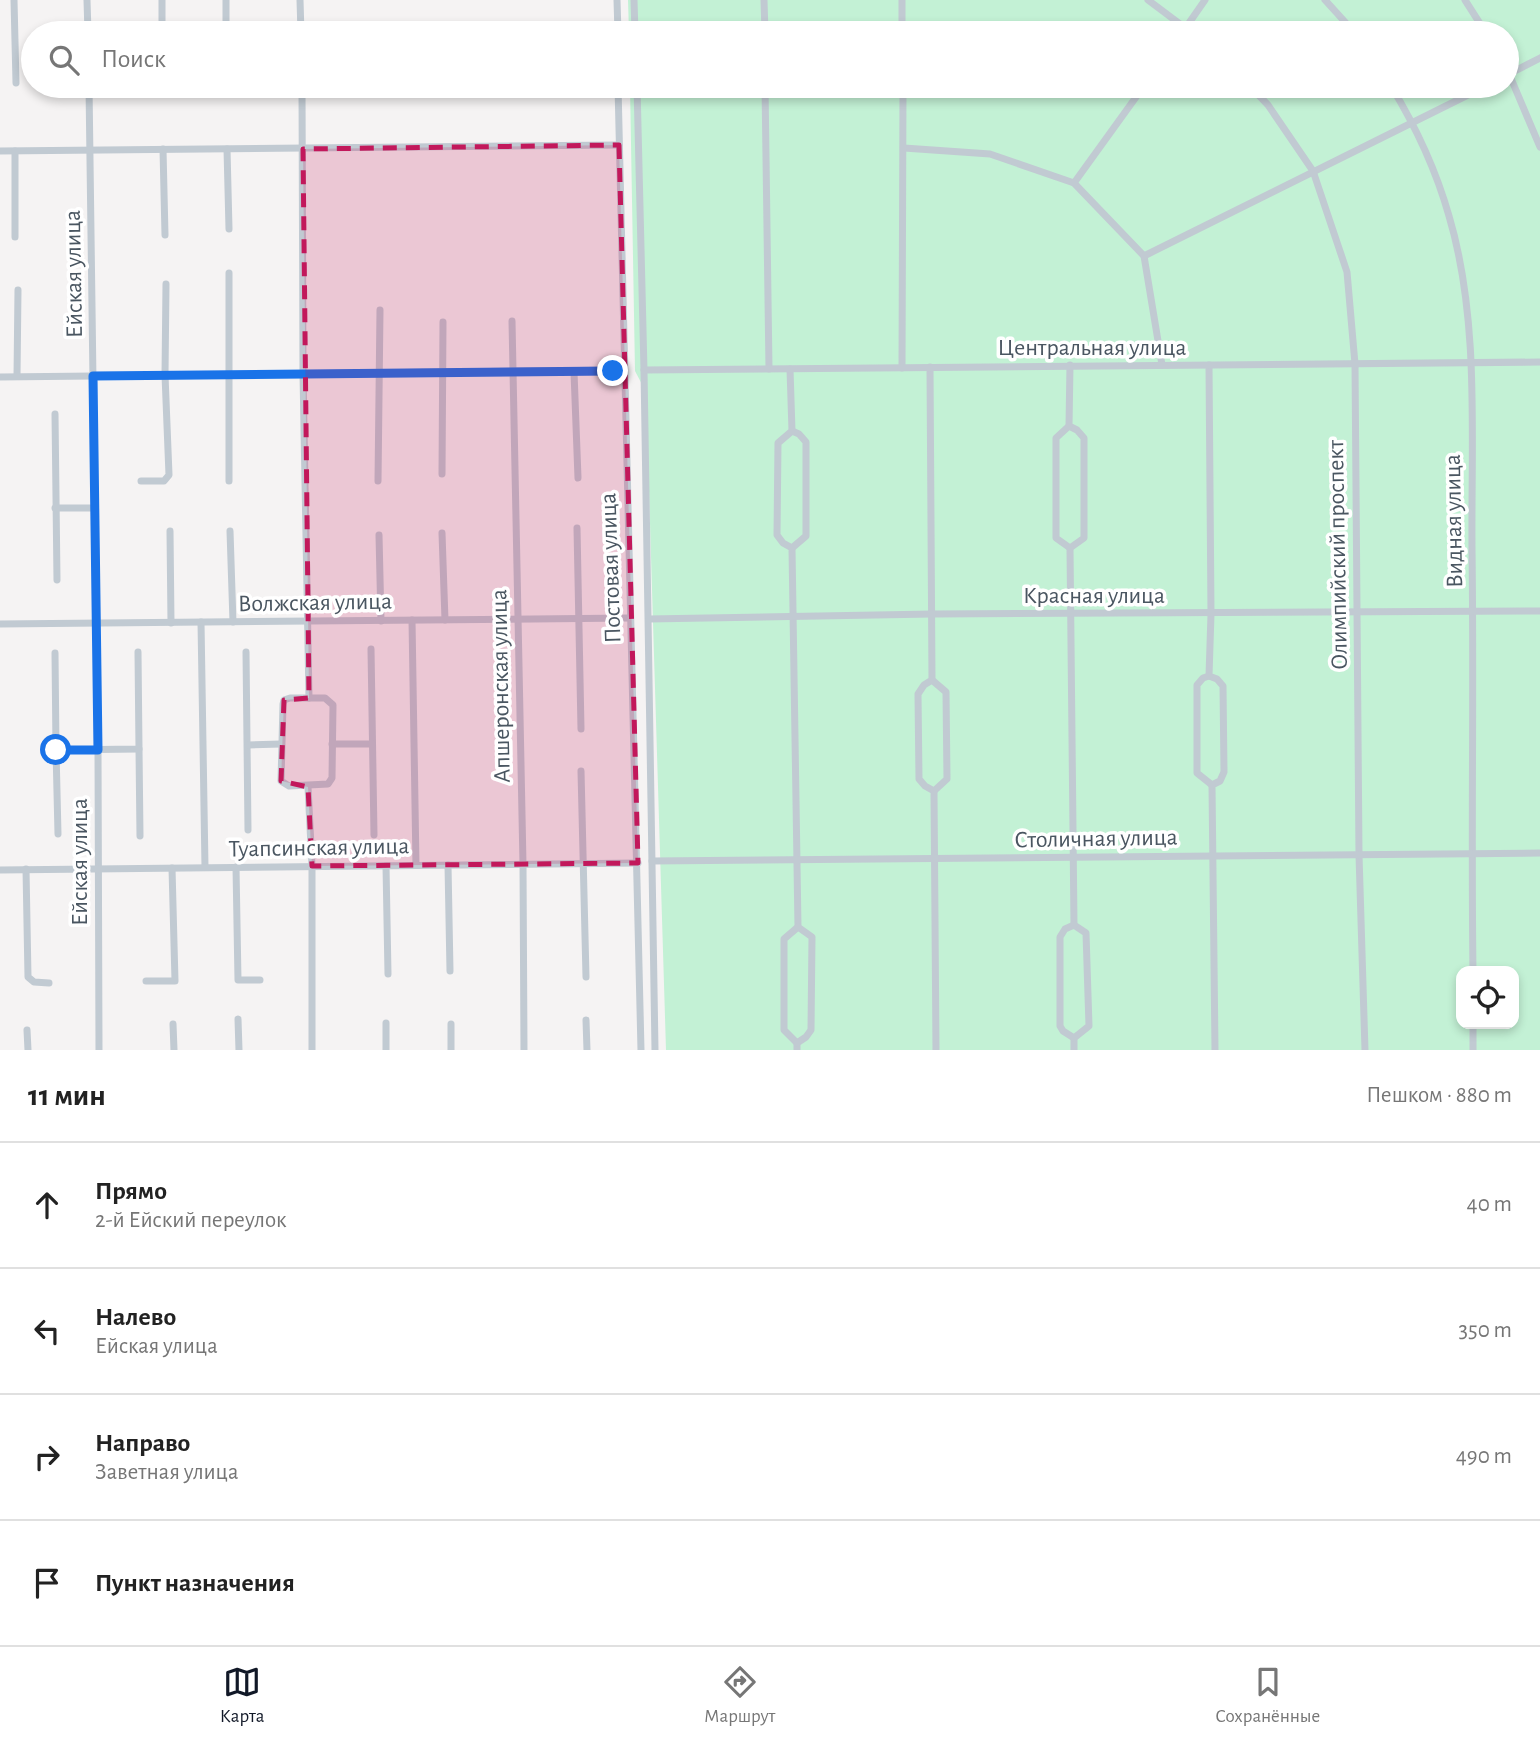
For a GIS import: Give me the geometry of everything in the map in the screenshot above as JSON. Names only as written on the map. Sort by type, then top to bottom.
[{"type":"street","points":[[14,0],[16,83]]},
{"type":"street","points":[[87,0],[88,21]]},
{"type":"street","points":[[162,0],[162,21]]},
{"type":"street","points":[[226,0],[226,21]]},
{"type":"street","points":[[300,0],[301,21]]},
{"type":"street","points":[[617,0],[618,21]]},
{"type":"street","points":[[634,0],[635,21]]},
{"type":"street","points":[[764,0],[765,21]]},
{"type":"street","points":[[902,0],[902,21]]},
{"type":"street","points":[[1148,0],[1174,21]]},
{"type":"street","points":[[1193,21],[1205,0]]},
{"type":"street","points":[[1325,0],[1344,21]]},
{"type":"street","points":[[1465,0],[1478,21]]},
{"type":"street","points":[[1519,68],[1540,58]]},
{"type":"street","name":"Ейская улица","points":[[89,98],[99,1050]]},
{"type":"street","points":[[302,98],[303,374],[309,698]]},
{"type":"street","name":"Постовая улица","points":[[618,98],[638,863],[640,1050]]},
{"type":"street","name":"Постовая улица","points":[[636,98],[649,619],[655,1050]]},
{"type":"street","points":[[765,98],[769,369]]},
{"type":"street","points":[[902,368],[903,98]]},
{"type":"street","points":[[1074,183],[1135,98]]},
{"type":"street","name":"Олимпийский проспект","points":[[1261,98],[1313,171],[1347,272],[1355,364],[1359,855],[1365,1050]]},
{"type":"street","name":"Видная улица","points":[[1398,98],[1412,121],[1433,168],[1449,216],[1461,272],[1470,363],[1473,966]]},
{"type":"street","points":[[1144,256],[1461,98]]},
{"type":"street","points":[[1519,98],[1540,147]]},
{"type":"street","points":[[0,151],[619,145]]},
{"type":"street","points":[[904,148],[989,154],[1074,183],[1144,256],[1162,365]]},
{"type":"street","points":[[163,149],[165,235]]},
{"type":"street","points":[[227,149],[229,229]]},
{"type":"street","points":[[15,151],[15,237]]},
{"type":"street","points":[[229,273],[229,481]]},
{"type":"street","points":[[141,481],[167,479],[166,285]]},
{"type":"street","points":[[17,376],[18,290]]},
{"type":"street","points":[[379,481],[380,310]]},
{"type":"street","name":"Апшеронская улица","points":[[512,321],[524,1050]]},
{"type":"street","points":[[442,474],[443,322]]},
{"type":"street","name":"Центральная улица","points":[[644,370],[1540,362]]},
{"type":"street","points":[[1070,365],[1069,426],[1056,438],[1056,538],[1070,548]]},
{"type":"street","points":[[1209,365],[1209,676]]},
{"type":"street","points":[[930,367],[932,680],[946,692],[947,779],[942,787],[934,792]]},
{"type":"street","points":[[790,369],[792,430],[806,442],[806,536],[792,548]]},
{"type":"street","points":[[0,377],[624,370]]},
{"type":"street","points":[[574,372],[578,478]]},
{"type":"street","points":[[55,414],[57,580]]},
{"type":"street","points":[[1069,426],[1084,438],[1084,537],[1070,548]]},
{"type":"street","points":[[792,430],[778,443],[777,535],[783,543],[792,548]]},
{"type":"street","points":[[55,508],[94,508]]},
{"type":"street","points":[[577,528],[581,729]]},
{"type":"street","points":[[170,531],[171,623]]},
{"type":"street","points":[[230,531],[233,622]]},
{"type":"street","points":[[442,533],[445,620]]},
{"type":"street","points":[[379,535],[381,621]]},
{"type":"street","points":[[792,548],[798,927]]},
{"type":"street","points":[[1070,548],[1074,925]]},
{"type":"street","name":"Красная улица","points":[[649,619],[932,614],[1540,611]]},
{"type":"street","name":"Волжская улица","points":[[0,624],[630,618]]},
{"type":"street","points":[[411,620],[416,865]]},
{"type":"street","points":[[201,622],[205,867]]},
{"type":"street","points":[[371,649],[374,835]]},
{"type":"street","points":[[138,652],[140,836]]},
{"type":"street","points":[[246,652],[248,830]]},
{"type":"street","points":[[55,653],[58,834]]},
{"type":"street","points":[[1209,676],[1217,679],[1223,686],[1224,772],[1220,780],[1212,785],[1197,774],[1197,685],[1209,676]]},
{"type":"street","points":[[932,680],[923,685],[918,694],[919,779],[934,792]]},
{"type":"street","points":[[309,698],[325,698],[333,705],[331,780],[325,786],[283,785],[281,744],[284,700],[309,698]]},
{"type":"street","points":[[247,745],[281,744]]},
{"type":"street","points":[[332,744],[372,744]]},
{"type":"street","points":[[56,750],[139,750]]},
{"type":"street","points":[[581,771],[586,977]]},
{"type":"street","points":[[1212,785],[1215,1050]]},
{"type":"street","points":[[308,787],[312,866],[312,1050]]},
{"type":"street","points":[[934,792],[936,1050]]},
{"type":"street","name":"Столичная улица","points":[[652,861],[1540,853]]},
{"type":"street","name":"Туапсинская улица","points":[[0,870],[638,863]]},
{"type":"street","points":[[449,865],[450,971]]},
{"type":"street","points":[[386,866],[388,974]]},
{"type":"street","points":[[236,867],[238,980],[261,980]]},
{"type":"street","points":[[146,981],[175,981],[172,868]]},
{"type":"street","points":[[26,869],[28,977],[34,982],[49,983]]},
{"type":"street","points":[[1074,925],[1086,933],[1089,1026],[1074,1038]]},
{"type":"street","points":[[1074,925],[1065,929],[1060,937],[1060,1026],[1074,1038]]},
{"type":"street","points":[[798,927],[811,937],[811,1030],[797,1046],[784,1030],[784,939],[798,927]]},
{"type":"street","points":[[239,1019],[239,1050]]},
{"type":"street","points":[[586,1020],[587,1050]]},
{"type":"street","points":[[386,1023],[386,1050]]},
{"type":"street","points":[[173,1024],[174,1050]]},
{"type":"street","points":[[451,1024],[452,1050]]},
{"type":"street","points":[[1473,1029],[1474,1050]]},
{"type":"street","points":[[27,1030],[28,1050]]},
{"type":"street","points":[[1074,1038],[1074,1050]]},
{"type":"highlighted area","points":[[619,145],[638,863],[312,866],[308,787],[281,781],[284,700],[309,698],[303,149]]},
{"type":"green space","points":[[628,0],[1540,0],[1540,1050],[666,1050],[646,392],[635,371],[630,98],[1519,98],[1519,21],[629,21]]},
{"type":"route","points":[[56,750],[98,750],[93,376],[613,371]]}]
